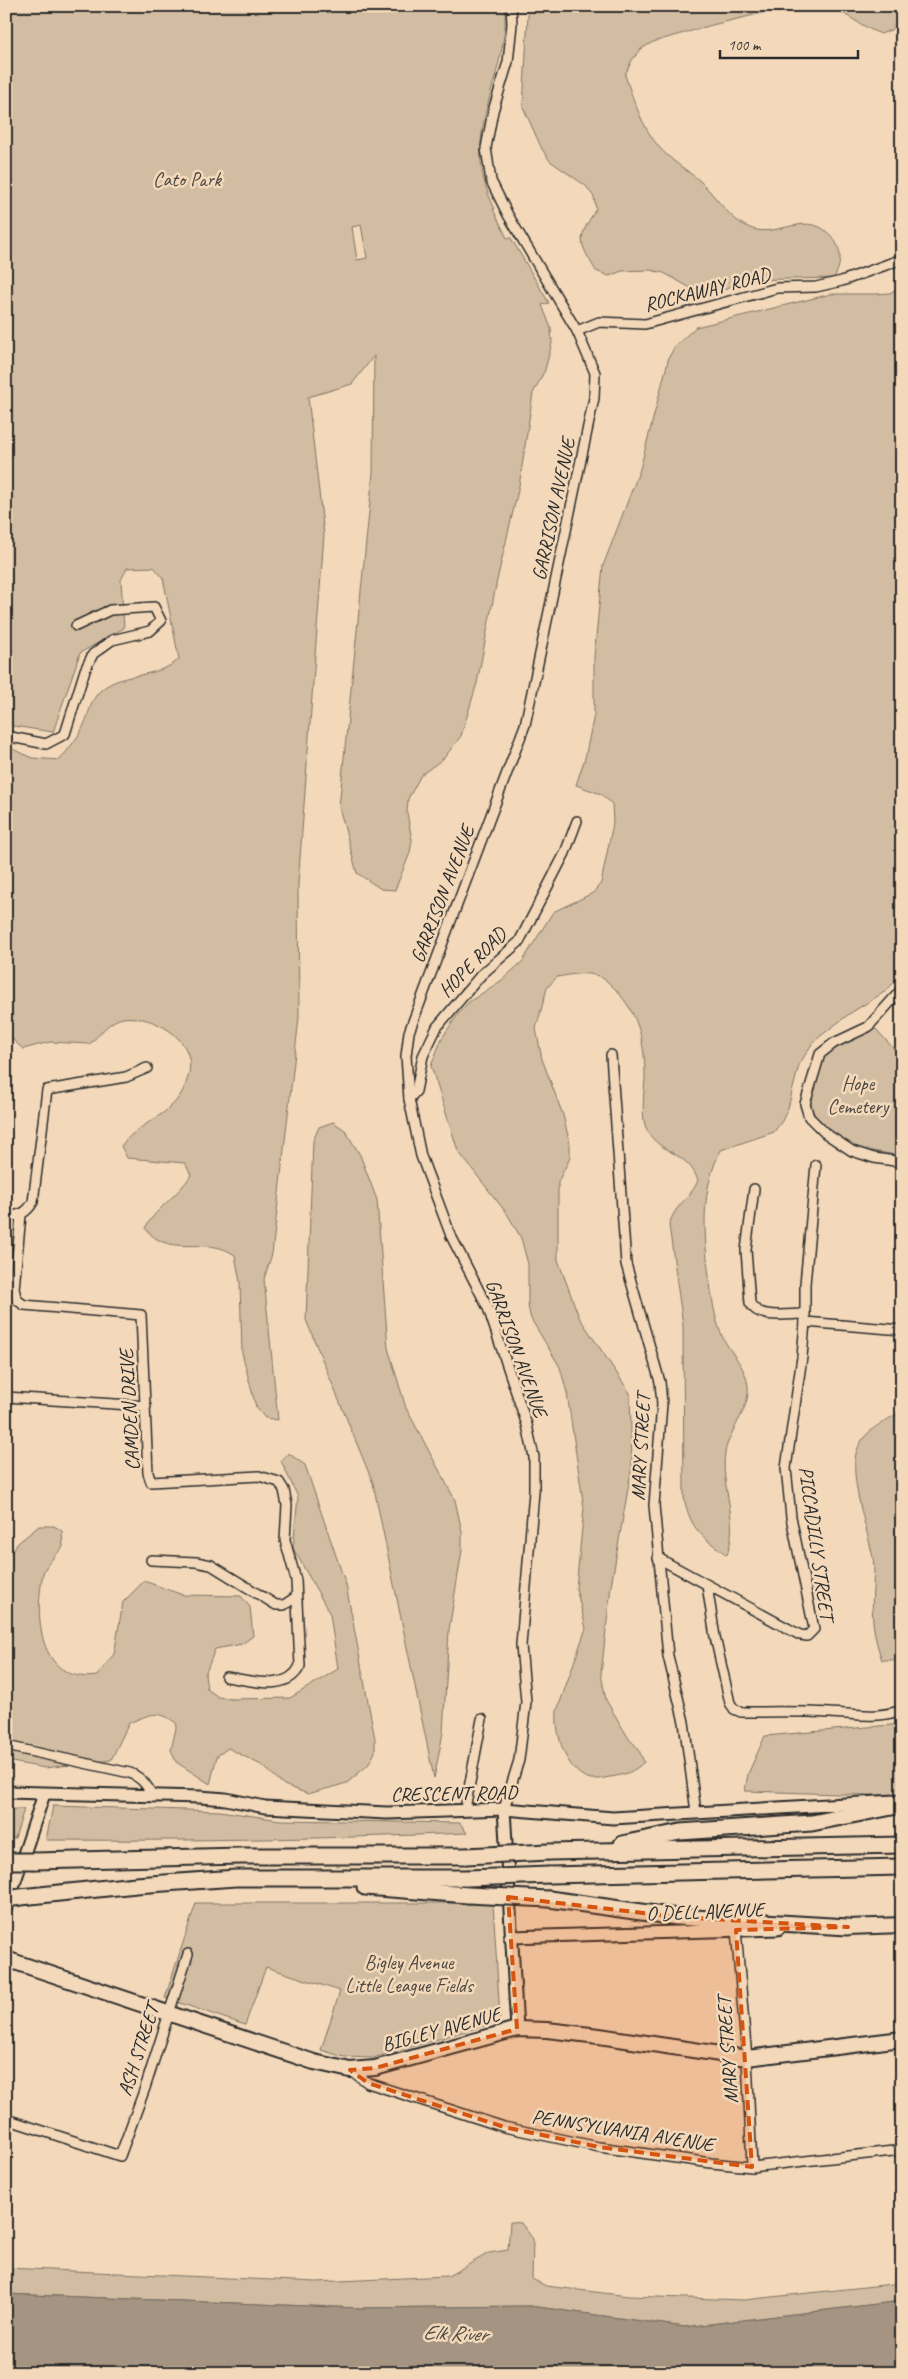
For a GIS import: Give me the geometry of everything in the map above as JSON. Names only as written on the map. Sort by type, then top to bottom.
[{"type":"highway","points":[[584,1851],[680,1832],[812,1823],[902,1805]]},
{"type":"highway","points":[[8,1861],[241,1856],[466,1856],[584,1851],[902,1845]]},
{"type":"highway","points":[[14,1898],[136,1885],[236,1878],[467,1878],[902,1867]]},
{"type":"highway","points":[[236,1878],[548,1899],[677,1916],[848,1927]]},
{"type":"main road","name":"O DELL AVENUE","points":[[848,1927],[902,1925]]},
{"type":"main road","name":"BIGLEY AVENUE","points":[[6,1959],[314,2062],[350,2070],[375,2068],[517,2029],[599,2036],[747,2058],[902,2039]]},
{"type":"street","name":"GARRISON AVENUE","points":[[504,1809],[519,1760],[526,1702],[521,1645],[534,1492],[534,1456],[528,1425],[488,1308],[451,1236],[421,1156],[409,1099],[406,1056],[409,1032],[525,725],[594,398],[595,373],[577,331],[508,215],[491,181],[486,148],[493,111],[508,62],[512,24],[511,6]]},
{"type":"street","name":"ROCKAWAY ROAD","points":[[577,331],[599,322],[645,324],[777,288],[816,287],[842,281],[902,259]]},
{"type":"street","points":[[6,736],[46,744],[65,734],[85,670],[93,654],[112,640],[150,631],[161,622],[154,607],[110,610],[76,626]]},
{"type":"street","name":"HOPE ROAD","points":[[409,1099],[416,1092],[422,1056],[437,1027],[481,974],[519,942],[565,853],[576,821]]},
{"type":"street","points":[[902,989],[868,1027],[834,1043],[820,1054],[805,1104],[809,1117],[824,1133],[852,1150],[874,1158],[902,1162]]},
{"type":"street","name":"MARY STREET","points":[[611,1055],[626,1264],[660,1382],[662,1404],[654,1505],[658,1558],[668,1656],[684,1722],[696,1812]]},
{"type":"street","points":[[6,1216],[21,1215],[28,1211],[33,1202],[47,1090],[126,1078],[147,1068]]},
{"type":"street","points":[[805,1318],[805,1284],[816,1165]]},
{"type":"street","points":[[754,1189],[746,1250],[746,1278],[753,1310],[760,1313],[902,1330]]},
{"type":"street","name":"CAMDEN DRIVE","points":[[21,1215],[14,1289],[17,1300],[24,1304],[141,1315],[148,1473],[151,1482],[259,1476],[279,1482],[284,1490],[287,1505],[285,1540],[296,1580],[300,1666],[296,1674],[289,1680],[273,1683],[226,1677]]},
{"type":"street","name":"PICCADILLY STREET","points":[[658,1558],[800,1635],[807,1636],[814,1629],[791,1517],[786,1468],[805,1318]]},
{"type":"street","points":[[6,1397],[146,1406]]},
{"type":"street","points":[[151,1560],[196,1562],[211,1565],[276,1604],[284,1605],[296,1597]]},
{"type":"street","points":[[707,1585],[715,1636],[730,1703],[734,1709],[741,1712],[830,1713],[865,1717],[881,1716],[902,1710]]},
{"type":"street","points":[[465,1809],[482,1719]]},
{"type":"street","points":[[6,1746],[130,1773],[139,1777],[148,1786],[153,1797]]},
{"type":"street","name":"CRESCENT ROAD","points":[[6,1792],[200,1797],[226,1799],[265,1807],[378,1812],[504,1809],[613,1818],[902,1800]]},
{"type":"street","points":[[6,1908],[44,1794]]},
{"type":"street","points":[[504,1809],[510,1937],[517,2029]]},
{"type":"street","name":"O DELL AVENUE","points":[[510,1937],[848,1927]]},
{"type":"street","name":"MARY STREET","points":[[736,1930],[747,2058],[752,2167]]},
{"type":"street","name":"ASH STREET","points":[[6,2119],[120,2156],[145,2088],[188,1954]]},
{"type":"street","name":"PENNSYLVANIA AVENUE","points":[[350,2070],[368,2083],[504,2127],[599,2147],[752,2167],[902,2150]]},
{"type":"highlighted area","points":[[508,1897],[677,1917],[848,1927],[736,1930],[752,2167],[599,2147],[504,2127],[368,2083],[350,2070],[375,2068],[517,2029]]},
{"type":"green space","name":"Cato Park","points":[[6,6],[505,6],[504,33],[500,59],[482,132],[481,156],[484,182],[495,209],[493,209],[507,238],[511,238],[549,303],[542,305],[551,328],[552,343],[545,370],[533,393],[519,486],[497,580],[477,683],[461,736],[444,758],[421,775],[408,799],[407,813],[412,840],[410,853],[395,890],[381,889],[357,873],[339,807],[373,473],[374,356],[352,384],[308,397],[324,535],[298,885],[299,1018],[272,1254],[264,1279],[278,1420],[265,1418],[256,1407],[242,1353],[240,1282],[235,1255],[224,1249],[212,1246],[165,1243],[145,1228],[191,1175],[185,1163],[127,1158],[121,1146],[130,1136],[168,1109],[183,1091],[190,1064],[187,1052],[181,1041],[161,1025],[148,1020],[123,1018],[109,1025],[90,1044],[50,1042],[23,1049],[12,1039],[7,1025],[6,746],[32,758],[60,760],[79,734],[92,702],[101,690],[120,680],[161,670],[179,659],[163,578],[154,567],[127,568],[121,580],[124,628],[80,653],[53,732],[6,725]],"holes":[[[361,225],[367,258],[357,260],[352,227]]]},
{"type":"green space","points":[[526,6],[792,6],[712,25],[653,42],[641,49],[632,60],[625,75],[643,122],[663,152],[700,181],[732,217],[748,227],[765,231],[808,224],[816,225],[823,229],[834,240],[839,252],[839,265],[834,278],[744,280],[719,292],[703,295],[664,273],[650,270],[622,271],[609,276],[596,271],[586,253],[582,240],[585,227],[596,209],[594,197],[586,186],[550,161],[542,149],[523,107],[528,15]]},
{"type":"green space","points":[[826,6],[898,6],[893,29],[881,34]]},
{"type":"green space","points":[[902,285],[902,974],[886,991],[849,1014],[813,1042],[799,1065],[788,1108],[774,1132],[721,1150],[714,1165],[705,1212],[709,1277],[717,1322],[722,1336],[741,1366],[748,1386],[746,1404],[727,1444],[725,1453],[725,1479],[731,1516],[730,1542],[727,1555],[710,1543],[698,1531],[690,1518],[684,1498],[683,1325],[669,1225],[675,1212],[691,1193],[698,1181],[694,1171],[688,1164],[651,1137],[646,1128],[643,1111],[645,1066],[640,1032],[631,1010],[609,983],[601,977],[590,974],[557,977],[547,988],[536,1029],[542,1059],[563,1115],[570,1144],[570,1158],[558,1182],[558,1260],[579,1317],[630,1393],[632,1466],[611,1586],[601,1674],[606,1700],[629,1739],[638,1748],[644,1762],[633,1771],[624,1774],[591,1779],[574,1769],[568,1761],[560,1741],[557,1720],[557,1711],[586,1628],[576,1588],[584,1508],[567,1393],[560,1367],[531,1319],[528,1306],[528,1264],[521,1238],[508,1215],[458,1151],[431,1066],[442,1038],[458,1014],[469,1002],[502,980],[522,962],[553,912],[593,893],[601,883],[613,823],[612,804],[601,794],[576,785],[585,758],[594,715],[594,657],[603,566],[640,469],[669,357],[675,346],[696,327],[831,294],[890,293]]},
{"type":"green space","name":"Hope Cemetery","points":[[876,1029],[902,1058],[902,1156],[854,1148],[820,1124],[812,1110],[810,1100],[823,1057],[842,1044]]},
{"type":"green space","points":[[333,1122],[345,1130],[360,1155],[377,1200],[388,1348],[406,1408],[455,1500],[462,1532],[462,1550],[449,1630],[443,1733],[434,1778],[373,1483],[306,1320],[313,1141],[319,1127]]},
{"type":"green space","points":[[902,1411],[902,1660],[882,1660],[873,1616],[874,1562],[860,1504],[855,1474],[855,1461],[857,1450],[864,1437],[875,1427]]},
{"type":"green space","points":[[288,1453],[305,1465],[346,1585],[375,1739],[375,1752],[368,1765],[347,1783],[308,1794],[284,1785],[263,1766],[228,1748],[217,1756],[210,1784],[176,1762],[171,1750],[177,1724],[159,1715],[148,1716],[129,1723],[111,1760],[45,1768],[6,1761],[6,1674],[12,1656],[6,1642],[6,1559],[18,1543],[39,1526],[54,1526],[62,1531],[63,1547],[49,1563],[43,1574],[39,1609],[44,1644],[52,1658],[62,1669],[77,1676],[97,1676],[114,1654],[123,1602],[144,1581],[183,1595],[241,1596],[250,1607],[253,1636],[242,1644],[215,1649],[205,1675],[207,1689],[218,1697],[232,1699],[290,1698],[338,1669],[330,1614],[293,1548],[298,1497],[281,1461]]},
{"type":"green space","points":[[902,1724],[902,1796],[745,1791],[748,1774],[765,1736]]},
{"type":"green space","points":[[53,1806],[220,1811],[280,1820],[460,1823],[467,1833],[257,1839],[46,1840]]},
{"type":"green space","points":[[6,1809],[24,1809],[15,1838],[6,1838]]},
{"type":"green space","name":"Bigley Avenue Little League Fields","points":[[196,1903],[493,1903],[500,2018],[497,2022],[373,2058],[344,2057],[321,2050],[340,1991],[266,1967],[245,2025],[165,1998]]},
{"type":"green space","points":[[510,2222],[521,2223],[533,2239],[532,2279],[546,2286],[628,2296],[744,2300],[902,2283],[902,2301],[685,2327],[530,2306],[359,2308],[6,2294],[6,2268],[317,2282],[448,2276],[489,2253],[508,2250]]},
{"type":"water","name":"Elk River","points":[[6,2294],[359,2308],[530,2306],[685,2327],[902,2301],[902,2373],[6,2373]]}]
